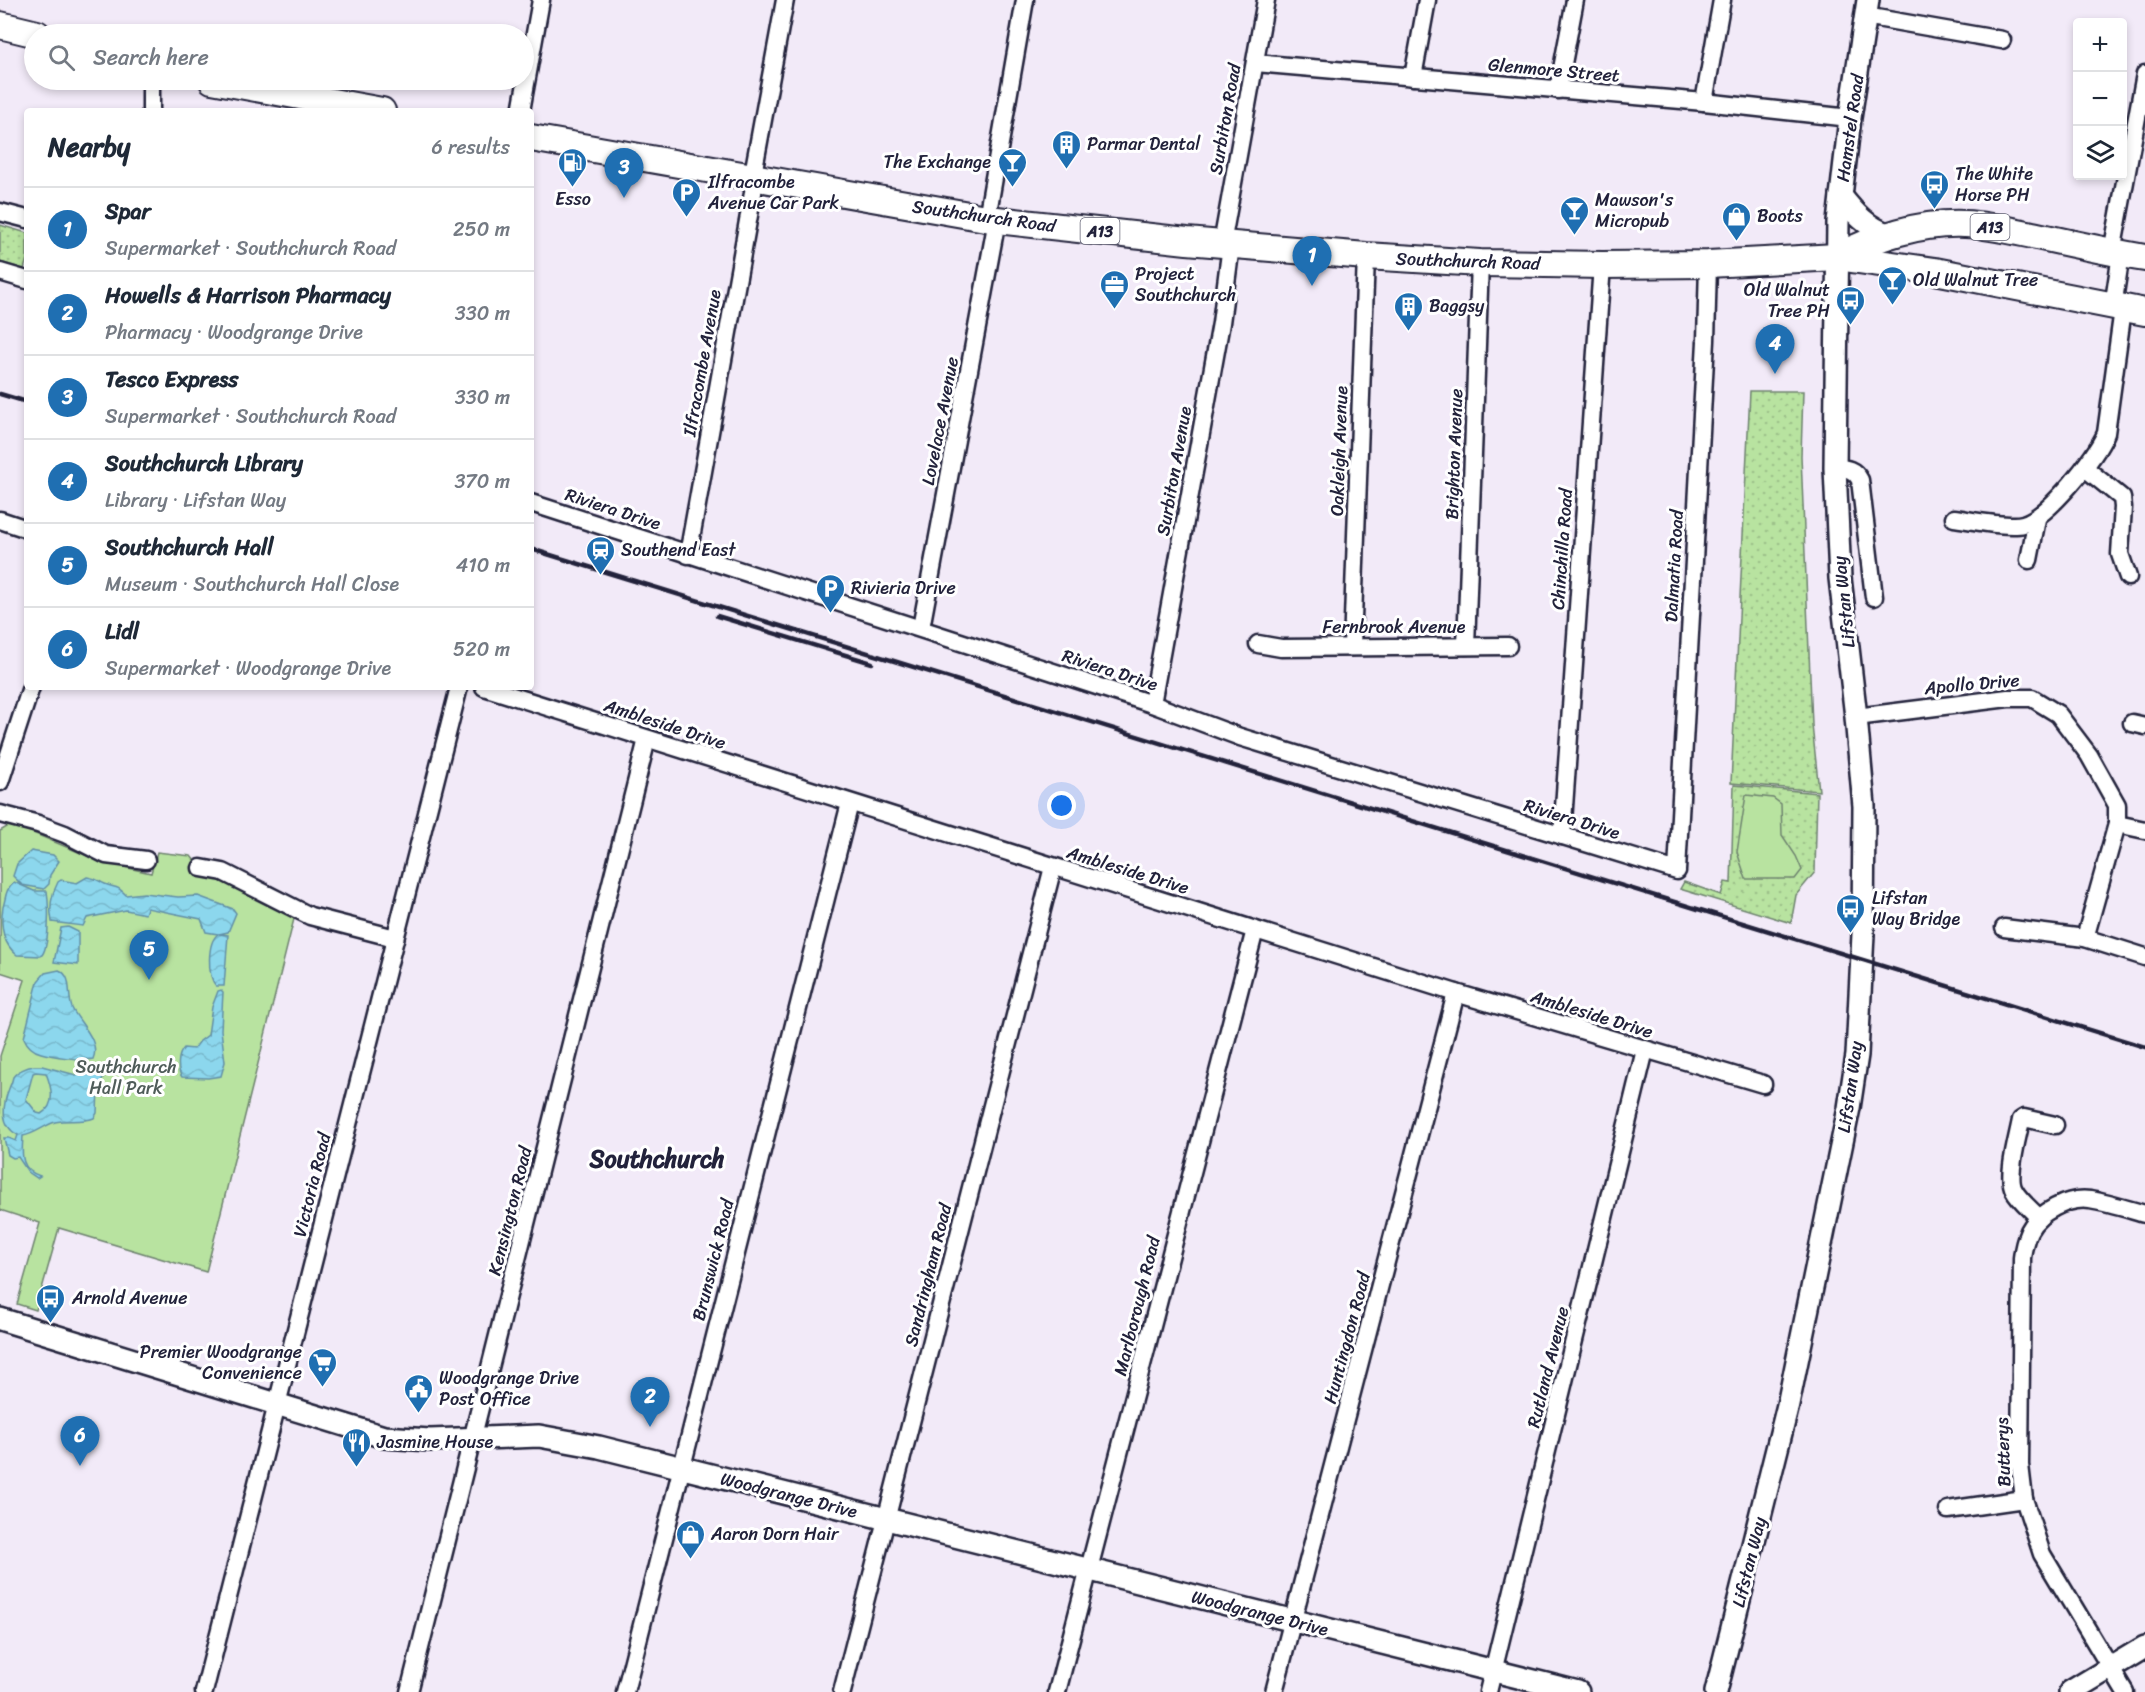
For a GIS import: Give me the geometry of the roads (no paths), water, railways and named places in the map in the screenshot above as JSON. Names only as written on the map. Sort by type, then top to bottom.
[{"type":"main road","points":[[0,25],[24,31]]},
{"type":"main road","points":[[267,90],[366,108]]},
{"type":"main road","name":"Southchurch Road","points":[[534,139],[992,219],[1227,245],[1480,263],[1708,264],[1837,257]]},
{"type":"main road","name":"A13","points":[[1837,257],[1863,243],[1889,235],[1936,226],[1963,224],[1990,227],[2126,255]]},
{"type":"main road","name":"A13","points":[[1837,257],[1935,270],[2127,309]]},
{"type":"street","points":[[534,39],[541,0]]},
{"type":"street","name":"Ilfracombe Avenue","points":[[688,555],[785,0]]},
{"type":"street","name":"Lovelace Avenue","points":[[921,628],[992,219],[1025,0]]},
{"type":"street","name":"Surbiton Road","points":[[1227,245],[1266,0]]},
{"type":"street","points":[[1413,77],[1427,0]]},
{"type":"street","points":[[1558,90],[1575,0]]},
{"type":"street","points":[[1704,102],[1722,0]]},
{"type":"street","points":[[1866,8],[2002,40]]},
{"type":"street","name":"Hamstel Road","points":[[1837,257],[1850,118],[1866,8]]},
{"type":"street","name":"Glenmore Street","points":[[1255,63],[1704,102],[1850,118]]},
{"type":"street","points":[[1954,518],[2021,525],[2037,519],[2085,468],[2101,445],[2106,433],[2127,309],[2126,255],[2145,74]]},
{"type":"street","points":[[151,90],[151,108]]},
{"type":"street","points":[[522,108],[525,90]]},
{"type":"street","points":[[1841,196],[1863,222],[1873,230],[1889,235]]},
{"type":"street","points":[[0,212],[24,218]]},
{"type":"street","name":"Surbiton Avenue","points":[[1152,704],[1221,323],[1227,245]]},
{"type":"street","name":"Oakleigh Avenue","points":[[1352,647],[1366,256]]},
{"type":"street","name":"Lifstan Way","points":[[1716,1692],[1788,1405],[1849,1108],[1857,1055],[1863,934],[1864,806],[1840,578],[1835,468],[1837,257]]},
{"type":"street","name":"Brighton Avenue","points":[[1466,646],[1480,263]]},
{"type":"street","name":"Dalmatia Road","points":[[1677,871],[1705,365],[1708,264]]},
{"type":"street","name":"Chinchilla Road","points":[[1562,836],[1602,265]]},
{"type":"street","points":[[0,272],[24,279]]},
{"type":"street","name":"Lifstan Way","points":[[1835,468],[1846,468],[1853,471],[1860,480],[1874,597]]},
{"type":"street","points":[[2085,468],[2122,498],[2120,554],[2128,577]]},
{"type":"street","name":"Riviera Drive","points":[[534,504],[1152,704],[1240,737],[1677,871]]},
{"type":"street","points":[[2029,560],[2037,519]]},
{"type":"street","points":[[0,520],[24,528]]},
{"type":"street","name":"Fernbrook Avenue","points":[[1258,644],[1281,648],[1508,646]]},
{"type":"street","points":[[0,782],[30,690]]},
{"type":"street","name":"Victoria Road","points":[[204,1692],[458,690]]},
{"type":"street","name":"Ambleside Drive","points":[[493,690],[1456,993],[1762,1084]]},
{"type":"street","name":"Apollo Drive","points":[[1856,717],[2008,698],[2032,698],[2058,714],[2089,755],[2117,805],[2116,824],[2085,938]]},
{"type":"street","name":"Kensington Road","points":[[409,1692],[647,739]]},
{"type":"street","name":"Brunswick Road","points":[[625,1692],[850,803]]},
{"type":"street","points":[[0,814],[65,834],[106,855],[146,860]]},
{"type":"street","points":[[2116,824],[2145,830]]},
{"type":"street","name":"Sandringham Road","points":[[842,1692],[1053,867]]},
{"type":"street","points":[[201,868],[223,872],[310,916],[395,938]]},
{"type":"street","points":[[2004,928],[2085,938],[2145,957]]},
{"type":"street","name":"Marlborough Road","points":[[1057,1692],[1255,930]]},
{"type":"street","name":"Huntingdon Road","points":[[1274,1692],[1456,993]]},
{"type":"street","name":"Rutland Avenue","points":[[1488,1692],[1645,1050]]},
{"type":"street","points":[[2055,1125],[2024,1118],[2021,1120],[2011,1174],[2014,1192],[2039,1218],[2057,1207],[2074,1201],[2088,1200],[2145,1214]]},
{"type":"street","name":"Butterys","points":[[2039,1218],[2030,1230],[2022,1258],[2020,1464],[2024,1499],[2042,1554],[2126,1692]]},
{"type":"street","name":"Woodgrange Drive","points":[[0,1319],[384,1437],[430,1440],[519,1435],[558,1438],[1578,1692]]},
{"type":"street","points":[[1948,1510],[2024,1499]]},
{"type":"street","points":[[2070,1692],[2145,1647]]},
{"type":"water","points":[[31,851],[53,855],[59,861],[50,875],[49,884],[44,889],[22,885],[13,876],[17,864]]},
{"type":"water","points":[[87,877],[118,888],[126,895],[144,893],[178,897],[198,896],[233,909],[236,913],[228,932],[219,934],[228,935],[224,986],[216,986],[210,967],[210,951],[214,938],[218,934],[206,932],[201,919],[147,908],[145,914],[126,910],[87,918],[83,926],[52,922],[51,902],[58,882],[61,880],[77,883]]},
{"type":"water","points":[[14,882],[34,891],[47,891],[47,935],[41,956],[17,955],[5,940],[2,927],[3,907],[7,891]]},
{"type":"water","points":[[68,927],[78,932],[78,965],[54,962],[61,928]]},
{"type":"water","points":[[59,970],[68,981],[72,1008],[92,1039],[95,1052],[93,1059],[67,1058],[41,1053],[35,1051],[24,1038],[38,981],[45,973]]},
{"type":"water","points":[[218,991],[223,992],[221,1030],[225,1062],[221,1076],[182,1077],[179,1067],[180,1054],[184,1048],[194,1049],[208,1035],[212,1007]]},
{"type":"water","points":[[42,1066],[76,1075],[105,1074],[98,1088],[97,1113],[94,1118],[55,1122],[23,1136],[23,1160],[28,1169],[40,1176],[37,1178],[28,1172],[18,1157],[13,1158],[8,1155],[4,1138],[16,1141],[18,1135],[8,1126],[4,1114],[5,1100],[13,1077],[25,1068]],"holes":[[[33,1073],[46,1073],[51,1089],[51,1100],[49,1106],[41,1114],[37,1113],[26,1099]]]},
{"type":"railway","points":[[0,394],[24,401]]},
{"type":"railway","points":[[534,550],[2145,1047]]},
{"type":"railway","points":[[717,616],[872,663]]},
{"type":"place","name":"Parmar Dental","points":[[1066,170]]},
{"type":"place","name":"Esso","points":[[573,188]]},
{"type":"place","name":"The Exchange","points":[[1012,188]]},
{"type":"place","name":"Tesco Express","points":[[624,198]]},
{"type":"place","name":"The White Horse PH","points":[[1934,210]]},
{"type":"place","name":"Ilfracombe Avenue Car Park","points":[[687,218]]},
{"type":"place","name":"Mawson's Micropub","points":[[1574,236]]},
{"type":"place","name":"Boots","points":[[1736,242]]},
{"type":"place","name":"Spar","points":[[1312,286]]},
{"type":"place","name":"Old Walnut Tree","points":[[1892,306]]},
{"type":"place","name":"Project Southchurch","points":[[1114,310]]},
{"type":"place","name":"Old Walnut Tree PH","points":[[1851,326]]},
{"type":"place","name":"Baggsy","points":[[1408,332]]},
{"type":"place","name":"Southchurch Library","points":[[1775,374]]},
{"type":"place","name":"Southend East","points":[[600,576]]},
{"type":"place","name":"Rivieria Drive","points":[[830,614]]},
{"type":"place","name":"Lifstan Way Bridge","points":[[1851,934]]},
{"type":"place","name":"Southchurch Hall","points":[[149,980]]},
{"type":"place","name":"Arnold Avenue","points":[[51,1324]]},
{"type":"place","name":"Premier Woodgrange Convenience","points":[[323,1388]]},
{"type":"place","name":"Woodgrange Drive Post Office","points":[[418,1414]]},
{"type":"place","name":"Howells & Harrison Pharmacy","points":[[650,1427]]},
{"type":"place","name":"Lidl","points":[[80,1466]]},
{"type":"place","name":"Jasmine House","points":[[356,1468]]},
{"type":"place","name":"Aaron Dorn Hair","points":[[690,1560]]},
{"type":"district","name":"Southchurch","points":[[657,1159]]},
{"type":"park label","name":"Southchurch Hall Park","points":[[126,1077]]}]
